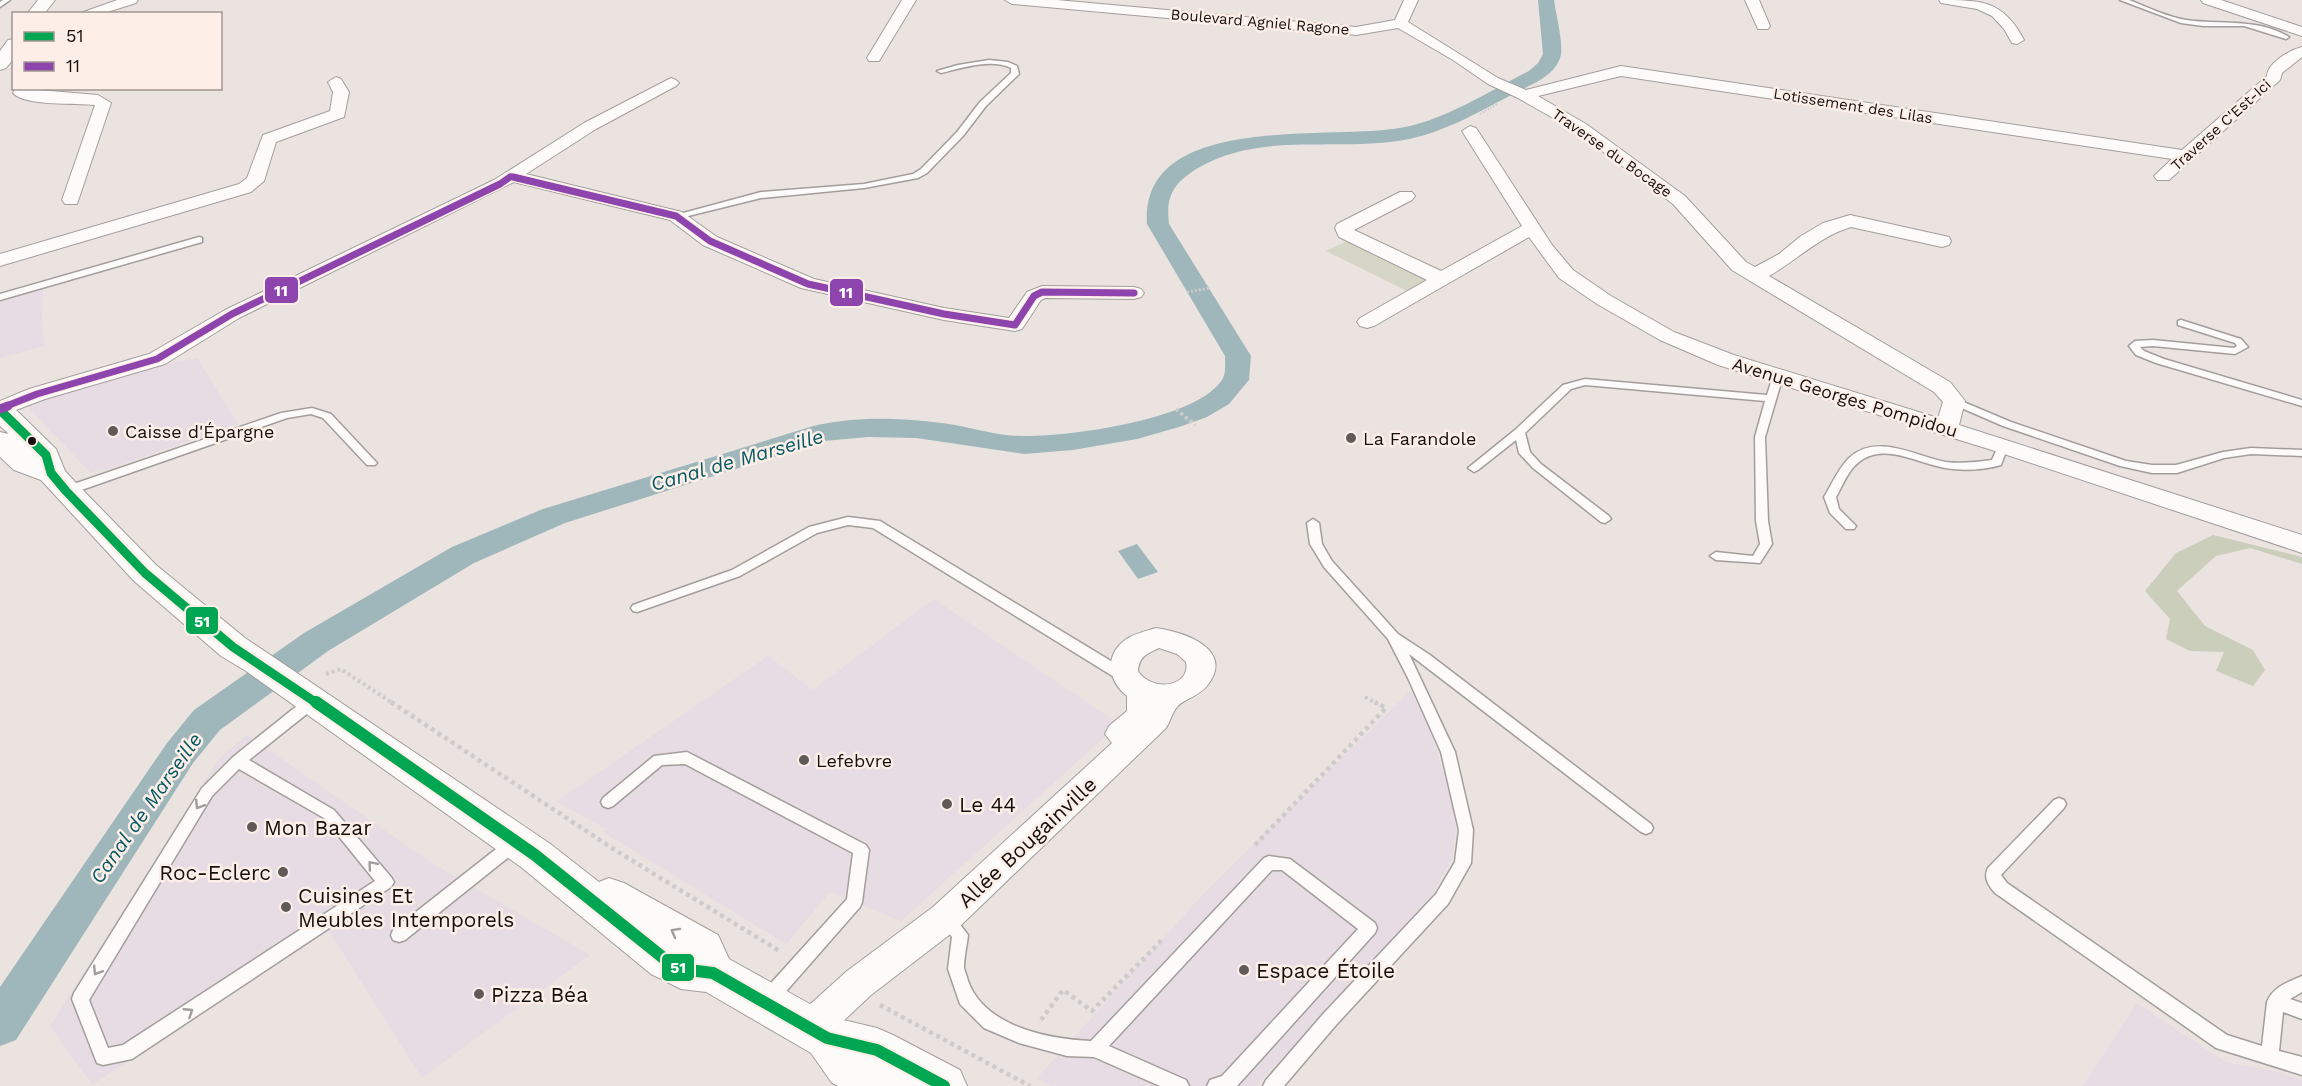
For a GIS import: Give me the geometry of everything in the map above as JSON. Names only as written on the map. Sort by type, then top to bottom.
[{"type":"street","points":[[37,12],[47,0]]},
{"type":"street","points":[[92,12],[131,0]]},
{"type":"street","points":[[874,58],[909,0]]},
{"type":"street","name":"Boulevard Agniel Ragone","points":[[1012,0],[1356,31],[1400,23]]},
{"type":"street","points":[[1400,23],[1411,0]]},
{"type":"street","points":[[1752,0],[1763,26]]},
{"type":"street","points":[[1946,0],[1993,9],[2010,24],[2017,40]]},
{"type":"street","points":[[2208,0],[2302,32]]},
{"type":"street","name":"Traverse du Bocage","points":[[1400,23],[1580,127],[1679,200],[1739,266],[1942,387],[1954,401]]},
{"type":"street","points":[[0,64],[12,47]]},
{"type":"street","name":"Traverse C'Est-Ici","points":[[2163,176],[2268,84],[2275,77],[2274,72],[2288,59],[2302,51]]},
{"type":"street","name":"Lotissement des Lilas","points":[[1515,91],[1621,72],[2185,156]]},
{"type":"street","points":[[0,260],[244,188],[255,181],[269,139],[338,114],[341,92],[336,82]]},
{"type":"street","points":[[58,482],[46,455],[0,410],[37,394],[157,359],[232,314],[500,184],[590,126],[671,83]]},
{"type":"street","points":[[22,90],[21,93],[27,96],[98,100],[103,103],[71,200]]},
{"type":"street","name":"Avenue Georges Pompidou","points":[[1470,131],[1531,228],[1566,274],[1604,300],[1667,336],[1726,360],[2003,446],[2302,544]]},
{"type":"street","points":[[511,176],[676,216],[710,242],[808,284],[944,314],[1015,325],[1034,296],[1042,292],[1134,293]]},
{"type":"street","points":[[1406,195],[1344,228],[1346,233],[1441,279]]},
{"type":"street","points":[[1754,276],[1786,258],[1808,240],[1830,227],[1850,221],[1942,241]]},
{"type":"street","points":[[1367,322],[1531,228]]},
{"type":"street","points":[[1947,429],[1954,401]]},
{"type":"street","points":[[0,441],[24,464],[58,482],[145,573],[233,647],[525,849],[666,960],[681,969],[713,973],[818,1034],[877,1050],[944,1086]]},
{"type":"street","name":"Allée Bougainville","points":[[818,1034],[875,989],[945,918],[1156,720],[1145,688]]},
{"type":"street","name":"Allée Bougainville","points":[[875,989],[945,896],[1141,715],[1145,688]]},
{"type":"street","points":[[818,1034],[848,1067],[883,1086]]},
{"type":"lane","points":[[0,5],[7,0]]},
{"type":"lane","points":[[2123,0],[2181,21],[2203,24],[2245,24],[2286,37]]},
{"type":"lane","points":[[676,216],[761,195],[864,186],[915,176],[924,171],[960,134],[983,104],[1015,74],[1015,67],[1009,63],[994,62],[941,71]]},
{"type":"lane","points":[[0,297],[199,240]]},
{"type":"lane","points":[[2181,323],[2238,341],[2243,347],[2235,351],[2153,343],[2139,343],[2134,346],[2140,353],[2160,361],[2302,403]]},
{"type":"lane","points":[[1716,556],[1756,560],[1766,544],[1762,521],[1760,437],[1778,376]]},
{"type":"lane","points":[[1474,468],[1520,432],[1567,387],[1585,382],[1770,398]]},
{"type":"lane","points":[[1954,401],[2018,428],[2124,464],[2152,469],[2177,469],[2223,455],[2251,451],[2302,453]]},
{"type":"lane","points":[[58,482],[285,415],[312,411],[327,416],[371,463]]},
{"type":"lane","points":[[1520,432],[1525,453],[1537,466],[1605,519]]},
{"type":"lane","points":[[1850,526],[1834,510],[1830,497],[1854,460],[1867,452],[1893,449],[1946,465],[1972,466],[1997,463],[2003,446]]},
{"type":"lane","points":[[637,608],[736,573],[813,530],[848,521],[876,524],[1145,688]]},
{"type":"lane","points":[[1313,523],[1316,544],[1328,564],[1393,636],[1425,658],[1646,828]]},
{"type":"lane","points":[[1272,1086],[1330,1019],[1442,899],[1463,863],[1466,830],[1448,752],[1415,678],[1393,636]]},
{"type":"lane","points":[[238,761],[329,814],[386,882],[126,1053],[103,1057],[80,999],[207,792],[238,761],[287,683]]},
{"type":"lane","points":[[608,802],[659,760],[687,758],[861,850],[854,902],[765,1004]]},
{"type":"lane","points":[[2059,804],[1993,873],[1995,881],[2001,888],[2222,1042],[2302,1066]]},
{"type":"lane","points":[[399,935],[525,849]]},
{"type":"lane","points":[[1095,1049],[1269,863],[1285,864],[1369,928],[1227,1084],[1216,1086]]},
{"type":"lane","points":[[945,918],[960,935],[956,969],[966,998],[990,1022],[1028,1038],[1067,1048],[1095,1049],[1180,1086]]},
{"type":"lane","points":[[2270,1057],[2275,1002],[2289,989],[2302,984]]},
{"type":"lane","points":[[2275,1002],[2302,1011]]},
{"type":"path","points":[[1470,131],[1482,111],[1515,91]]},
{"type":"path","points":[[1187,292],[1210,288]]},
{"type":"path","points":[[1176,409],[1195,425]]},
{"type":"path","points":[[287,683],[341,669],[615,850],[785,954]]},
{"type":"path","points":[[1251,848],[1386,708],[1365,697]]},
{"type":"path","points":[[1028,1038],[1063,990],[1092,1011],[1169,933]]},
{"type":"path","points":[[875,989],[1030,1086]]},
{"type":"shaded area","points":[[1349,240],[1432,280],[1409,292],[1326,251]]},
{"type":"shaded area","points":[[43,287],[44,346],[0,358],[0,300]]},
{"type":"shaded area","points":[[197,358],[238,424],[105,470],[101,469],[91,473],[25,404],[148,367]]},
{"type":"shaded area","points":[[934,599],[1119,724],[901,921],[830,892],[786,944],[603,832],[607,829],[556,802],[768,656],[813,690]]},
{"type":"shaded area","points":[[1411,690],[1431,733],[1451,797],[1456,830],[1452,859],[1432,895],[1256,1086],[1052,1086],[1037,1078],[1207,890]]},
{"type":"shaded area","points":[[247,735],[432,863],[590,955],[422,1078],[329,931],[92,1085],[50,1026],[219,759]]},
{"type":"shaded area","points":[[2137,1003],[2225,1062],[2278,1072],[2302,1080],[2302,1086],[2083,1086]]},
{"type":"green space","points":[[2213,535],[2302,557],[2302,564],[2250,548],[2216,556],[2177,591],[2205,626],[2253,650],[2265,670],[2253,686],[2216,671],[2224,652],[2190,651],[2166,639],[2170,619],[2145,591],[2176,553]]},
{"type":"water","points":[[1137,544],[1158,572],[1138,579],[1118,551]]},
{"type":"waterway","name":"Canal de Marseille","points":[[0,1025],[180,753],[207,720],[316,642],[463,555],[554,516],[820,433],[852,429],[900,428],[948,433],[1015,445],[1046,444],[1105,437],[1169,422],[1197,411],[1219,398],[1236,380],[1238,356],[1158,224],[1157,206],[1162,191],[1171,178],[1184,167],[1199,159],[1232,146],[1268,140],[1387,136],[1424,128],[1457,115],[1536,75],[1546,66],[1552,54],[1546,0]]},
{"type":"transit line","name":"11","points":[[0,409],[37,394],[157,359],[232,314],[500,184],[511,176],[676,216],[710,241],[808,284],[944,314],[1015,325],[1034,296],[1042,292],[1134,293]]},
{"type":"transit line","name":"51","points":[[0,410],[46,455],[51,473],[66,491],[145,573],[233,647],[258,662],[535,855],[666,960],[681,969],[713,973],[827,1038],[877,1050],[944,1086]]},
{"type":"place","name":"Caisse d'Épargne","points":[[113,431]]},
{"type":"place","name":"La Farandole","points":[[1351,438]]},
{"type":"place","name":"Lefebvre","points":[[804,760]]},
{"type":"place","name":"Le 44","points":[[947,804]]},
{"type":"place","name":"Mon Bazar","points":[[252,827]]},
{"type":"place","name":"Roc-Eclerc","points":[[283,872]]},
{"type":"place","name":"Cuisines Et Meubles Intemporels","points":[[286,907]]},
{"type":"place","name":"Espace Étoile","points":[[1244,970]]},
{"type":"place","name":"Pizza Béa","points":[[479,994]]}]
